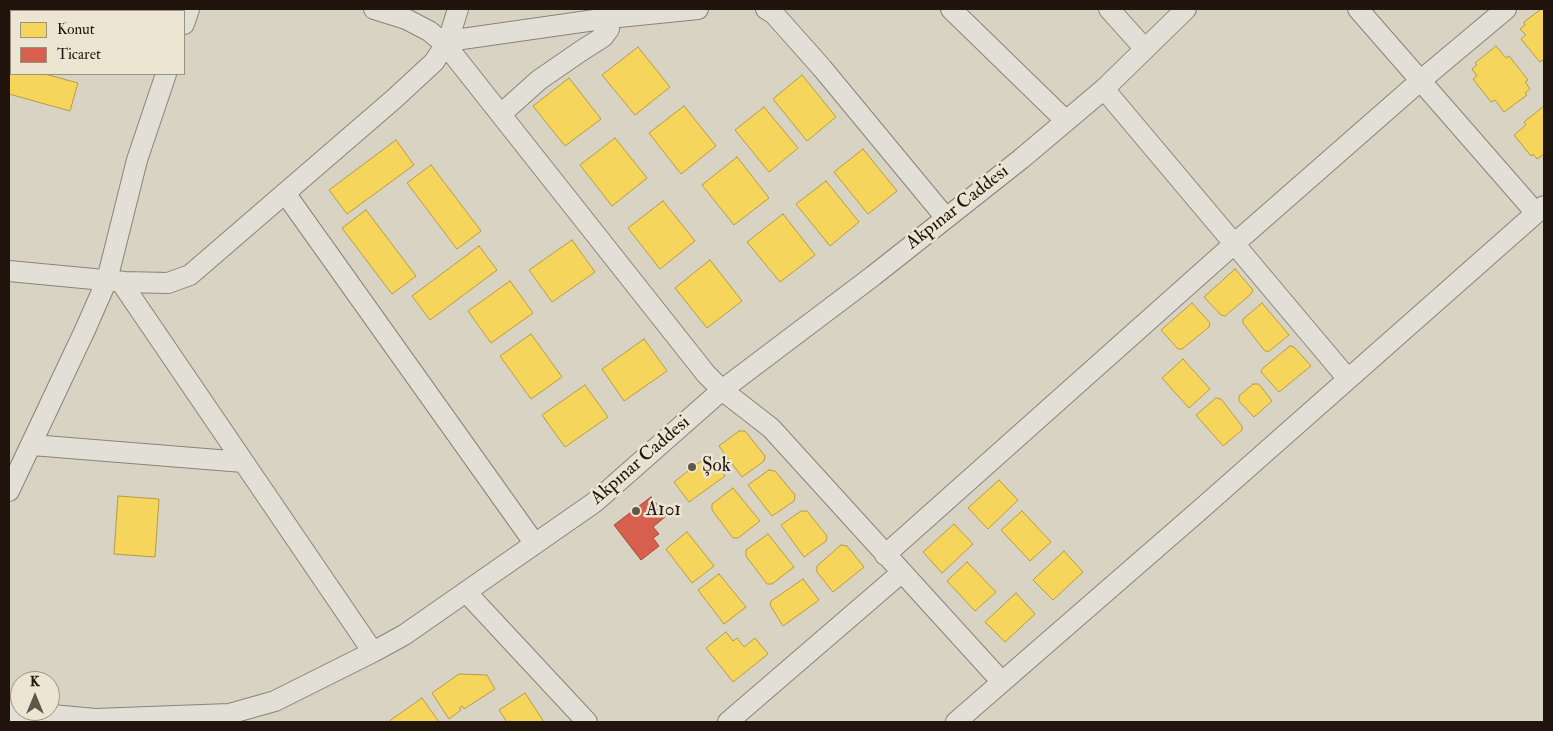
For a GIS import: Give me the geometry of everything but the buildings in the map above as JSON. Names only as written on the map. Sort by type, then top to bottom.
[{"type":"street","points":[[185,21],[189,9]]},
{"type":"street","points":[[374,9],[406,19],[447,42],[500,114],[706,374],[722,390],[771,428],[1002,682]]},
{"type":"street","points":[[9,271],[114,281],[168,283],[190,275],[394,99],[434,62],[447,42],[458,9]]},
{"type":"street","points":[[447,42],[609,18],[698,9]]},
{"type":"street","points":[[766,9],[774,14],[822,68],[946,218]]},
{"type":"street","points":[[951,9],[1066,121]]},
{"type":"street","points":[[1109,9],[1145,49]]},
{"type":"street","name":"Akpınar Caddesi","points":[[60,718],[95,721],[232,718],[275,701],[404,635],[595,502],[722,390],[1021,159],[1104,89],[1186,9]]},
{"type":"street","points":[[956,722],[1540,210],[1420,81],[1358,9]]},
{"type":"street","points":[[885,555],[1234,244],[1420,81],[1506,9]]},
{"type":"street","points":[[500,114],[546,75],[603,37],[609,29],[609,18]]},
{"type":"street","points":[[9,491],[85,330],[114,281],[137,160],[166,75]]},
{"type":"street","points":[[1104,89],[1348,379]]},
{"type":"street","points":[[285,193],[535,544]]},
{"type":"street","points":[[114,281],[243,462],[373,652]]},
{"type":"street","points":[[32,445],[243,462]]},
{"type":"street","points":[[728,722],[901,573]]},
{"type":"street","points":[[466,592],[587,722]]},
{"type":"place","name":"Şok","points":[[692,467]]},
{"type":"place","name":"A101","points":[[636,511]]}]
